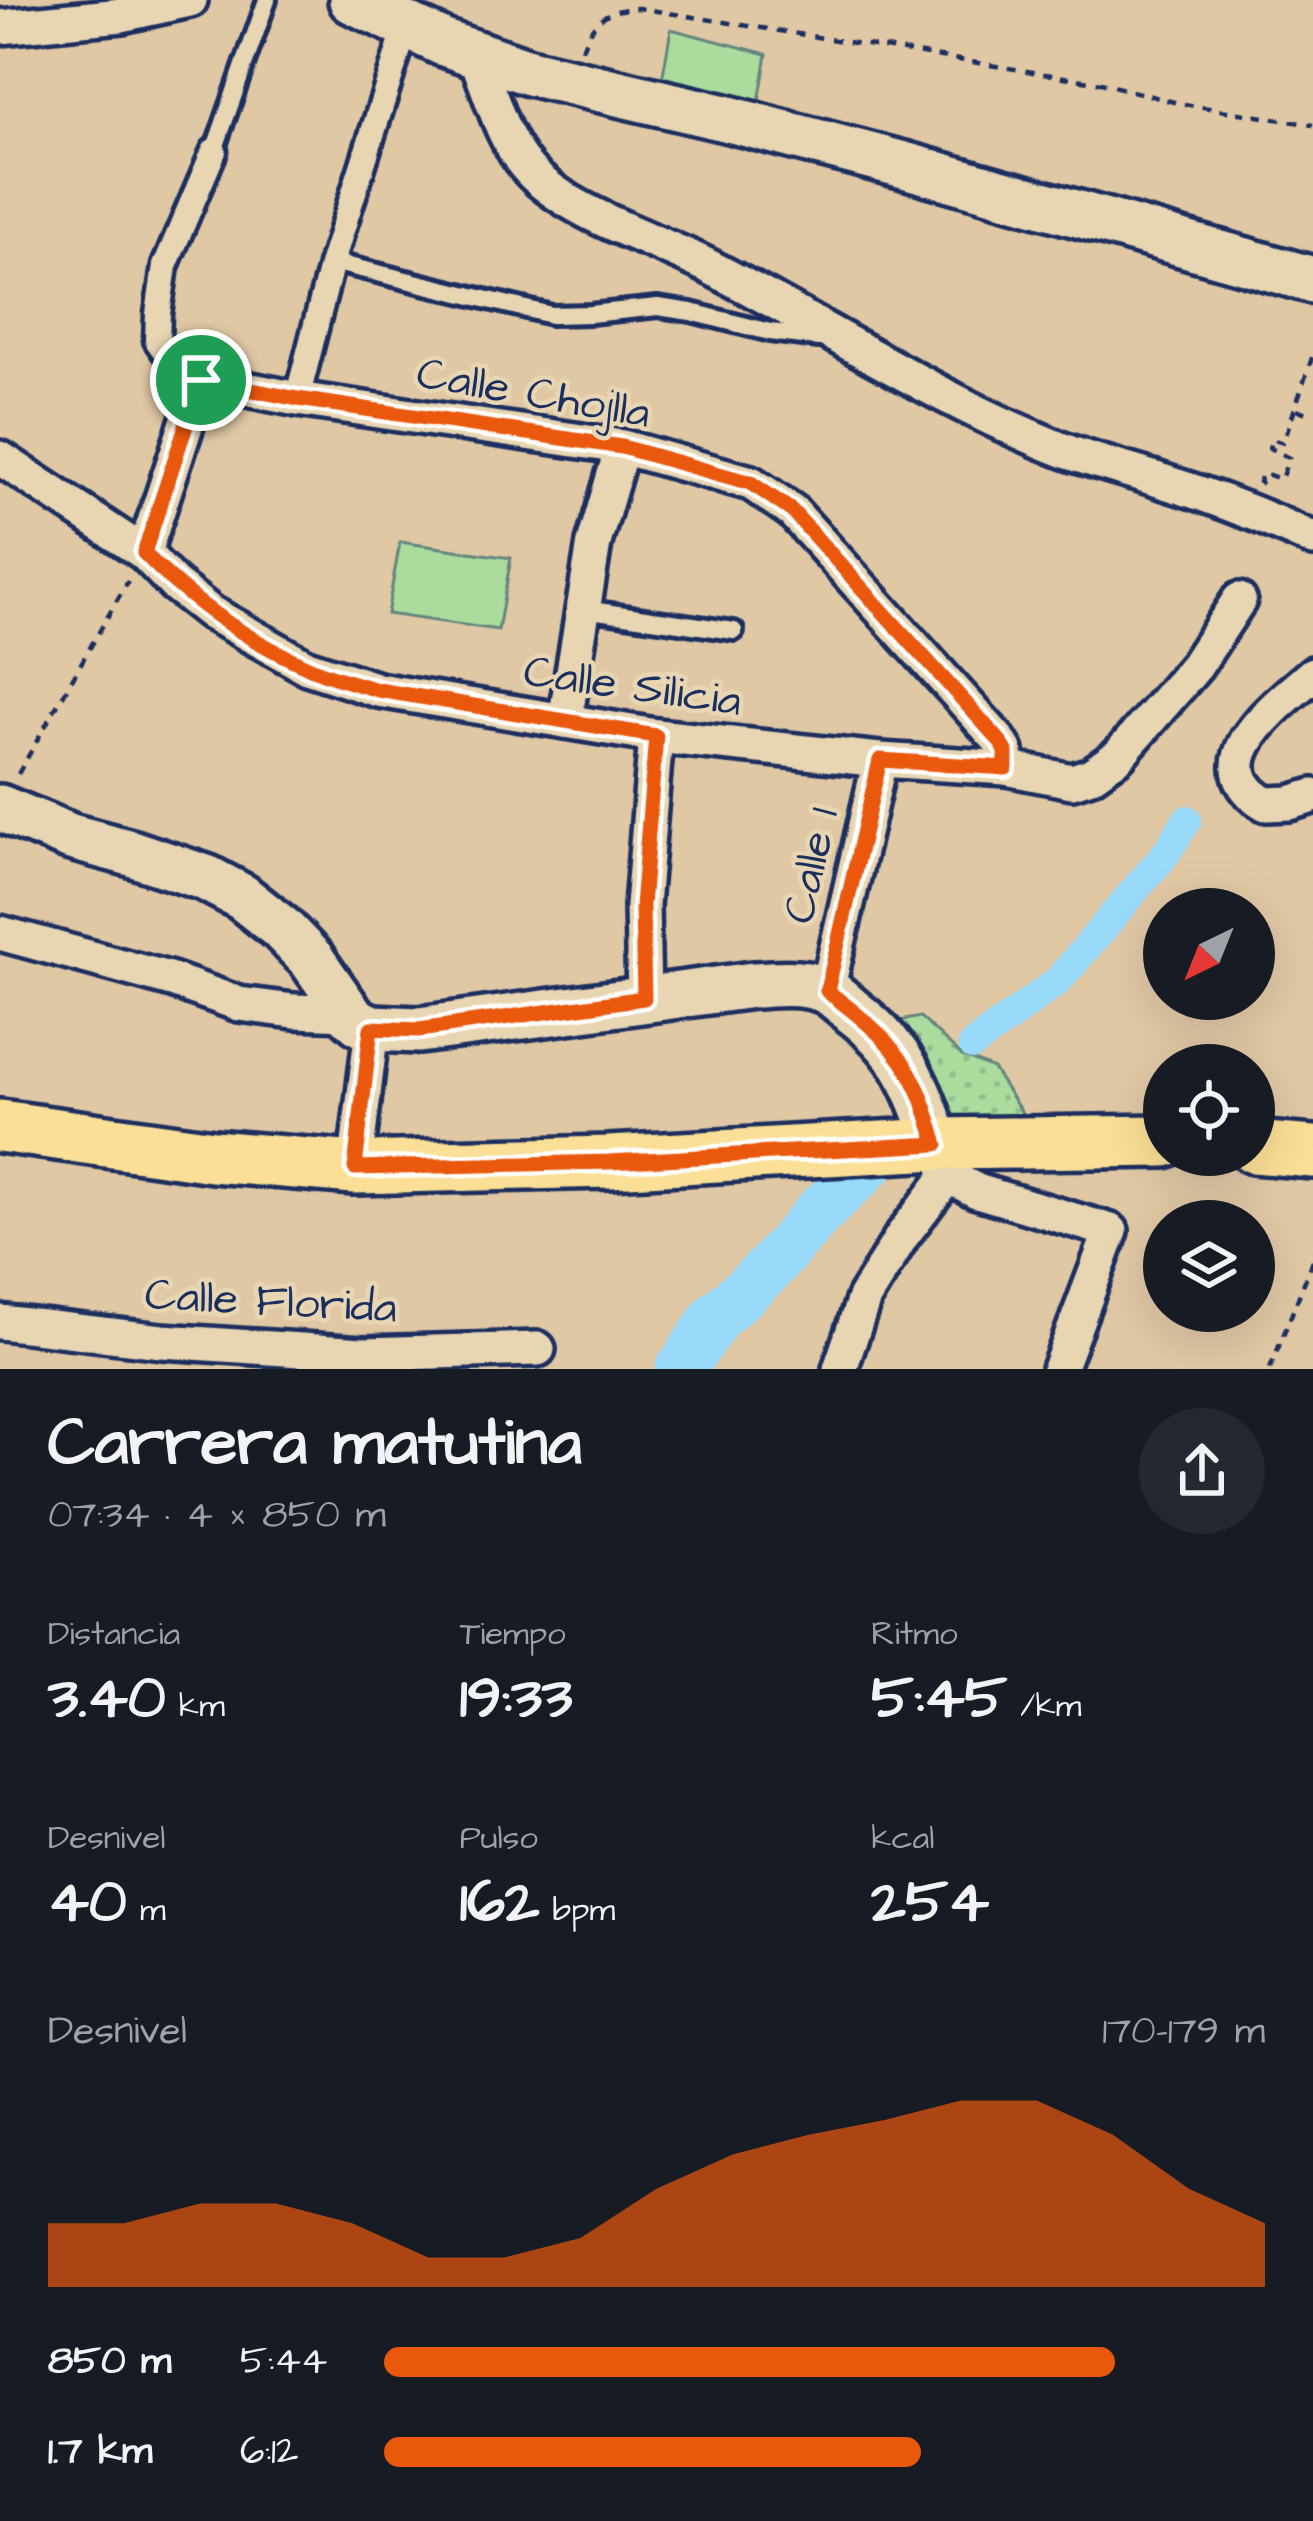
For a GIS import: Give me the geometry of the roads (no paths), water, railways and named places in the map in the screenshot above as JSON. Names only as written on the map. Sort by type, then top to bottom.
[{"type":"main road","points":[[352,0],[475,55],[904,165],[1313,280]]},
{"type":"main road","points":[[6,797],[71,837],[206,878],[242,897],[312,960],[360,1021],[419,1030],[753,985],[794,983],[827,991],[894,1048],[918,1088],[942,1160]]},
{"type":"main road","points":[[0,1126],[213,1156],[355,1168],[942,1160],[1143,1143]]},
{"type":"main road","points":[[1275,1149],[1313,1152]]},
{"type":"street","points":[[0,27],[122,14],[190,0]]},
{"type":"street","points":[[298,399],[332,262],[406,24]]},
{"type":"street","points":[[475,55],[502,128],[529,170],[553,190],[1064,450],[1173,484],[1313,539]]},
{"type":"street","points":[[144,553],[201,380],[174,364],[158,340],[165,266],[214,151]]},
{"type":"street","name":"Calle Chojlla","points":[[201,380],[622,447],[751,483],[792,511],[999,740],[1006,751],[1006,768]]},
{"type":"street","points":[[565,721],[594,543],[622,447]]},
{"type":"street","name":"Calle Silicia","points":[[0,458],[144,553],[212,613],[307,667],[378,690],[656,736],[1006,768],[1072,782],[1091,776],[1118,756],[1196,666],[1239,600]]},
{"type":"street","points":[[1313,674],[1258,722],[1246,740],[1239,766],[1248,789],[1267,804],[1313,796]]},
{"type":"street","points":[[644,998],[642,906],[656,736]]},
{"type":"street","name":"Calle 1","points":[[827,991],[880,760]]},
{"type":"street","points":[[0,932],[172,980],[239,1004],[360,1021],[355,1168]]},
{"type":"street","points":[[840,1369],[864,1298],[942,1160],[977,1191],[1111,1231],[1059,1369]]},
{"type":"street","name":"Calle Florida","points":[[0,1322],[162,1341],[363,1354],[538,1349]]},
{"type":"lane","points":[[214,151],[267,0]]},
{"type":"lane","points":[[332,262],[551,315],[658,307],[770,332],[844,341]]},
{"type":"lane","points":[[584,610],[734,632]]},
{"type":"waterway","points":[[973,1045],[1058,981],[1167,852],[1187,820]]},
{"type":"waterway","points":[[681,1369],[716,1317],[869,1164]]}]
